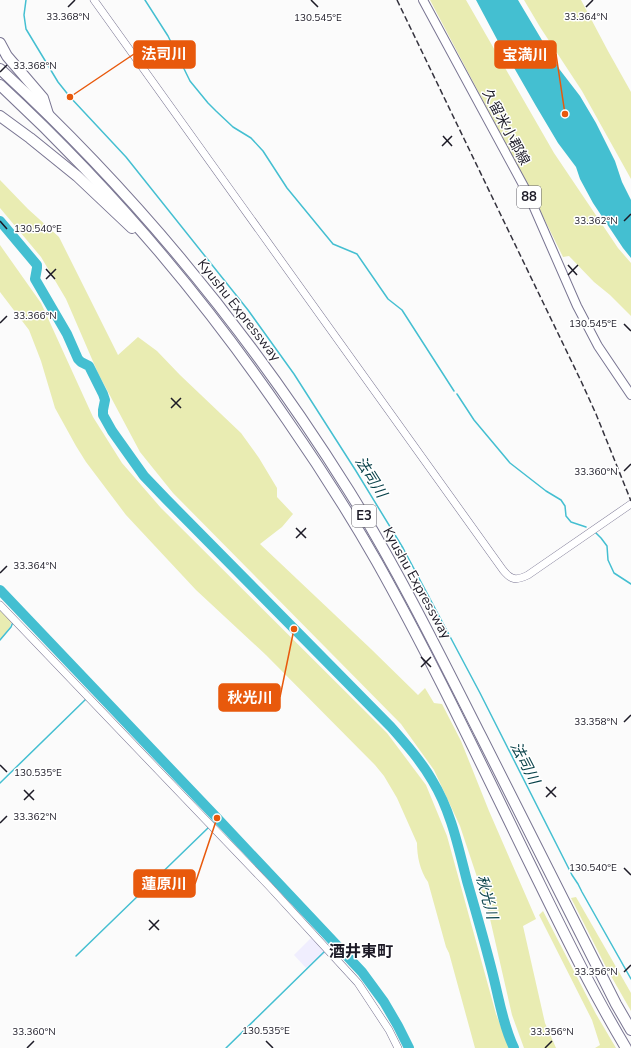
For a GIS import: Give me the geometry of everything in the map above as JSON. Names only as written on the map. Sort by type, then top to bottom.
[{"type":"highway","points":[[0,44],[7,56],[43,98],[48,116]]},
{"type":"highway","name":"Kyushu Expressway","points":[[0,69],[103,171],[141,212],[220,307],[272,376],[318,442],[350,492],[425,624],[616,1004],[631,1030]]},
{"type":"highway","name":"Kyushu Expressway","points":[[0,85],[94,179],[168,262],[236,348],[266,389],[340,499],[413,629],[465,730],[572,949],[626,1048]]},
{"type":"highway","points":[[0,116],[77,176],[168,262]]},
{"type":"main road","name":"久留米小郡線","points":[[423,0],[528,194],[577,306],[598,346],[631,395]]},
{"type":"street","points":[[94,0],[508,576],[512,579],[517,579],[528,575],[631,504]]},
{"type":"street","points":[[0,605],[269,886],[358,983],[389,1030],[398,1048]]},
{"type":"shaded area","points":[[312,937],[326,953],[306,968],[294,955]]},
{"type":"green space","points":[[430,0],[466,0],[554,153],[618,248],[631,263],[631,316],[610,295],[594,282],[569,256],[563,257],[530,190]]},
{"type":"green space","points":[[524,0],[581,0],[631,92],[631,179],[582,91]]},
{"type":"green space","points":[[0,180],[28,209],[59,237],[118,355],[138,337],[157,351],[241,433],[259,458],[277,488],[277,497],[293,514],[282,527],[260,544],[418,695],[425,688],[434,703],[442,704],[461,741],[489,811],[536,919],[523,926],[545,1023],[556,1048],[524,1048],[512,1015],[488,910],[460,826],[434,770],[401,724],[173,493],[140,452],[98,373],[66,299],[41,257],[0,208]]},
{"type":"green space","points":[[0,245],[41,303],[93,417],[122,463],[161,508],[387,733],[426,785],[447,836],[496,1014],[509,1048],[475,1048],[428,882],[420,863],[417,843],[397,798],[384,776],[375,765],[266,655],[196,590],[126,515],[86,462],[55,408],[41,361],[29,330],[0,292]]},
{"type":"green space","points":[[0,609],[12,620],[10,627],[0,639]]},
{"type":"green space","points":[[576,897],[631,993],[631,1011],[607,969],[571,898]]},
{"type":"green space","points":[[543,911],[596,1014],[616,1048],[595,1048],[600,1045],[592,1020],[539,915]]},
{"type":"water","points":[[476,0],[518,0],[560,70],[580,96],[596,123],[615,161],[622,182],[631,200],[631,258],[593,203],[580,179],[576,167],[558,143],[500,45]]},
{"type":"waterway","name":"法司川","points":[[26,0],[24,15],[26,29],[58,82],[126,157],[248,310],[294,374],[356,471],[403,548],[480,693],[572,875],[631,979]]},
{"type":"waterway","points":[[145,0],[168,36],[190,81],[216,111],[233,127],[251,138],[263,151],[287,188],[333,244],[357,254],[388,299],[402,310],[454,391]]},
{"type":"waterway","name":"秋光川","points":[[0,221],[37,265],[35,279],[67,334],[78,359],[89,366],[103,394],[105,400],[103,415],[112,431],[144,476],[391,727],[428,773],[439,792],[449,816],[487,951],[504,1021],[514,1048]]},
{"type":"waterway","points":[[457,394],[474,420],[510,463],[546,491],[561,500],[565,506],[566,516],[571,522],[586,527]]},
{"type":"waterway","points":[[595,532],[607,546],[608,560],[614,573],[631,584]]},
{"type":"waterway","points":[[0,590],[362,972],[384,1002],[409,1048]]},
{"type":"waterway","points":[[0,640],[11,627],[13,622]]},
{"type":"waterway","points":[[0,783],[86,699]]},
{"type":"waterway","points":[[76,956],[209,827]]},
{"type":"waterway","points":[[226,1048],[324,952]]},
{"type":"railway","points":[[397,0],[581,381],[631,501]]},
{"type":"place","name":"法司川","points":[[70,97]]},
{"type":"place","name":"宝満川","points":[[565,114]]},
{"type":"place","name":"秋光川","points":[[294,629]]},
{"type":"place","name":"蓮原川","points":[[217,818]]},
{"type":"district","name":"酒井東町","points":[[361,952]]}]
